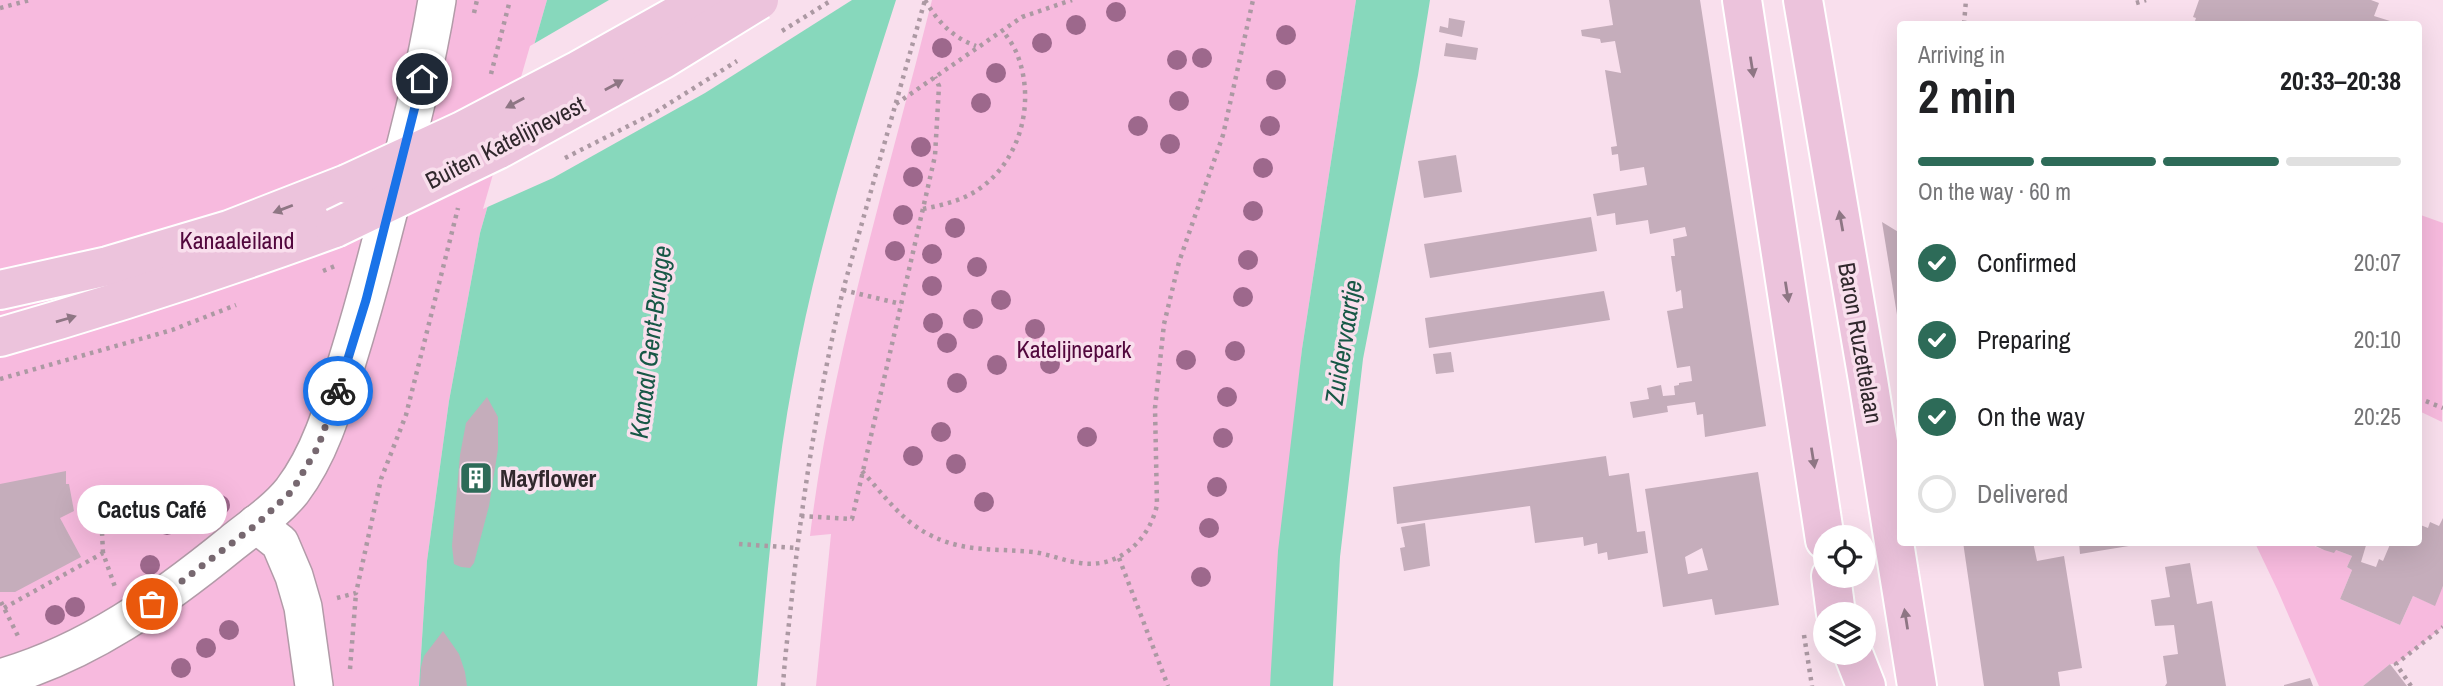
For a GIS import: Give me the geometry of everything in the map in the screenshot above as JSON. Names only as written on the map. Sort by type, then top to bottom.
[{"type":"main road","name":"Buiten Katelijnevest","points":[[0,290],[108,266],[229,230],[347,184],[485,119],[704,0]]},
{"type":"main road","name":"Buiten Katelijnevest","points":[[0,337],[114,305],[335,228],[497,150],[663,59],[759,0]]},
{"type":"main road","points":[[1742,0],[1823,525]]},
{"type":"main road","name":"Baron Ruzettelaan","points":[[1803,0],[1917,686]]},
{"type":"main road","points":[[1839,665],[1840,686]]},
{"type":"main road","points":[[1858,665],[1866,686]]},
{"type":"street","points":[[0,678],[60,658],[133,617],[257,524],[292,491],[318,447],[331,414],[378,253],[427,58],[437,0]]},
{"type":"street","points":[[257,524],[280,543],[294,576],[303,607],[314,686]]},
{"type":"path","points":[[0,8],[30,0]]},
{"type":"path","points":[[490,80],[510,0]]},
{"type":"path","points":[[925,0],[936,19],[951,33],[977,47]]},
{"type":"path","points":[[783,686],[797,548],[815,422],[842,290],[925,0]]},
{"type":"path","points":[[895,105],[1022,17],[1072,0]]},
{"type":"path","points":[[862,471],[894,509],[909,522],[945,542],[966,548],[1034,552],[1081,564],[1100,564],[1119,558],[1144,536],[1154,518],[1157,485],[1155,408],[1164,324],[1179,262],[1223,135],[1253,0]]},
{"type":"path","points":[[1964,21],[1965,0]]},
{"type":"path","points":[[2136,3],[2146,0]]},
{"type":"path","points":[[923,209],[942,205],[979,189],[994,175],[1014,146],[1023,121],[1026,92],[1017,52],[1003,30]]},
{"type":"path","points":[[801,516],[852,519],[935,156],[939,86],[935,77]]},
{"type":"path","points":[[350,673],[356,593],[381,479],[406,415],[460,201]]},
{"type":"path","points":[[842,290],[901,304]]},
{"type":"path","points":[[2422,400],[2443,408]]},
{"type":"path","points":[[100,490],[103,553],[108,573],[118,594]]},
{"type":"path","points":[[739,544],[797,548]]},
{"type":"path","points":[[4,608],[103,553]]},
{"type":"path","points":[[1119,558],[1168,686]]},
{"type":"path","points":[[303,607],[356,593]]},
{"type":"path","points":[[1,602],[21,640]]},
{"type":"path","points":[[2412,686],[2396,664],[2443,627]]},
{"type":"green space","name":"Kanaaleiland","points":[[0,0],[547,0],[480,233],[449,401],[427,561],[419,686],[0,686]]},
{"type":"green space","name":"Katelijnepark","points":[[932,0],[1356,0],[1302,349],[1270,686],[816,686],[831,534],[810,536],[820,468],[832,400],[863,266]]},
{"type":"green space","points":[[2422,215],[2443,223],[2442,422],[2422,412]]},
{"type":"green space","points":[[2256,546],[2314,546],[2324,550],[2336,550],[2352,556],[2347,567],[2352,570],[2340,599],[2400,625],[2413,596],[2434,605],[2443,586],[2443,627],[2363,686],[2319,686]]},
{"type":"water","name":"Kanaal Gent-Brugge","points":[[547,0],[896,0],[838,188],[802,332],[781,456],[757,686],[419,686],[427,561],[449,401],[480,233]]},
{"type":"water","name":"Zuidervaartje","points":[[1356,0],[1430,0],[1363,359],[1340,557],[1333,686],[1270,686],[1278,551],[1302,349]]},
{"type":"pier","points":[[609,0],[852,0],[705,93],[553,178],[483,209],[530,46]]},
{"type":"building","points":[[1609,0],[1700,0],[1766,426],[1705,437],[1703,414],[1697,415],[1695,402],[1667,406],[1668,412],[1633,418],[1630,402],[1649,399],[1647,388],[1661,385],[1663,396],[1675,395],[1674,386],[1692,381],[1690,366],[1677,368],[1667,311],[1683,308],[1681,290],[1676,292],[1671,256],[1675,256],[1673,239],[1687,236],[1685,227],[1650,234],[1648,220],[1616,225],[1615,213],[1597,216],[1593,194],[1647,185],[1644,167],[1620,171],[1618,154],[1612,155],[1611,147],[1617,146],[1605,70],[1621,73],[1615,41],[1601,43],[1600,39],[1582,36],[1581,30],[1613,25]]},
{"type":"building","points":[[2199,0],[2371,0],[2379,3],[2374,16],[2390,21],[2195,21],[2196,18],[2193,17]]},
{"type":"building","points":[[1449,18],[1465,21],[1462,37],[1439,32],[1440,26],[1448,28]]},
{"type":"building","points":[[1446,43],[1478,48],[1476,60],[1444,56]]},
{"type":"building","points":[[1456,155],[1462,192],[1424,198],[1418,161]]},
{"type":"building","points":[[1591,217],[1597,251],[1430,278],[1424,244]]},
{"type":"building","points":[[1882,222],[1897,231],[1897,315]]},
{"type":"building","points":[[1604,291],[1610,320],[1429,348],[1425,318]]},
{"type":"building","points":[[1451,352],[1454,372],[1436,374],[1433,354]]},
{"type":"building","name":"Mayflower","points":[[487,397],[498,417],[498,449],[489,506],[474,563],[470,568],[461,567],[454,564],[452,546],[460,455],[466,423]]},
{"type":"building","points":[[1606,456],[1609,476],[1629,473],[1637,532],[1645,531],[1648,553],[1608,560],[1607,552],[1598,554],[1597,543],[1584,546],[1583,537],[1535,543],[1530,506],[1397,524],[1393,487]]},
{"type":"building","points":[[66,471],[66,484],[69,484],[74,511],[60,518],[81,557],[15,592],[0,592],[0,484]]},
{"type":"building","points":[[1758,472],[1779,605],[1715,615],[1712,599],[1663,607],[1645,489]],"holes":[[[1702,548],[1708,570],[1688,574],[1685,557]]]},
{"type":"building","points":[[2443,518],[2443,586],[2435,606],[2413,596],[2400,625],[2340,599],[2352,570],[2347,567],[2352,556],[2316,546],[2366,546],[2361,562],[2376,567],[2379,559],[2383,561],[2389,546],[2422,546],[2422,526],[2428,528],[2430,522],[2439,526]]},
{"type":"building","points":[[1425,523],[1430,566],[1404,571],[1400,548],[1405,547],[1401,527]]},
{"type":"building","points":[[1964,546],[2034,546],[2037,561],[2064,556],[2082,668],[2058,672],[2060,686],[1984,686]]},
{"type":"building","points":[[2079,546],[2129,546],[2080,554]]},
{"type":"building","points":[[2190,563],[2197,604],[2212,601],[2226,686],[2165,686],[2167,683],[2163,656],[2178,654],[2174,625],[2155,626],[2151,600],[2170,597],[2165,567]]},
{"type":"building","points":[[443,631],[459,654],[467,686],[420,686],[424,656]]},
{"type":"building","points":[[2390,664],[2407,686],[2363,686]]},
{"type":"building","points":[[2310,678],[2313,686],[2284,686],[2284,685]]},
{"type":"way so far","points":[[152,604],[257,524],[292,491],[318,447],[338,391]]},
{"type":"place","name":"Mayflower","points":[[476,478]]},
{"type":"place","name":"Cactus Café","points":[[152,604]]},
{"type":"route","points":[[338,391],[366,300],[422,79]]}]
